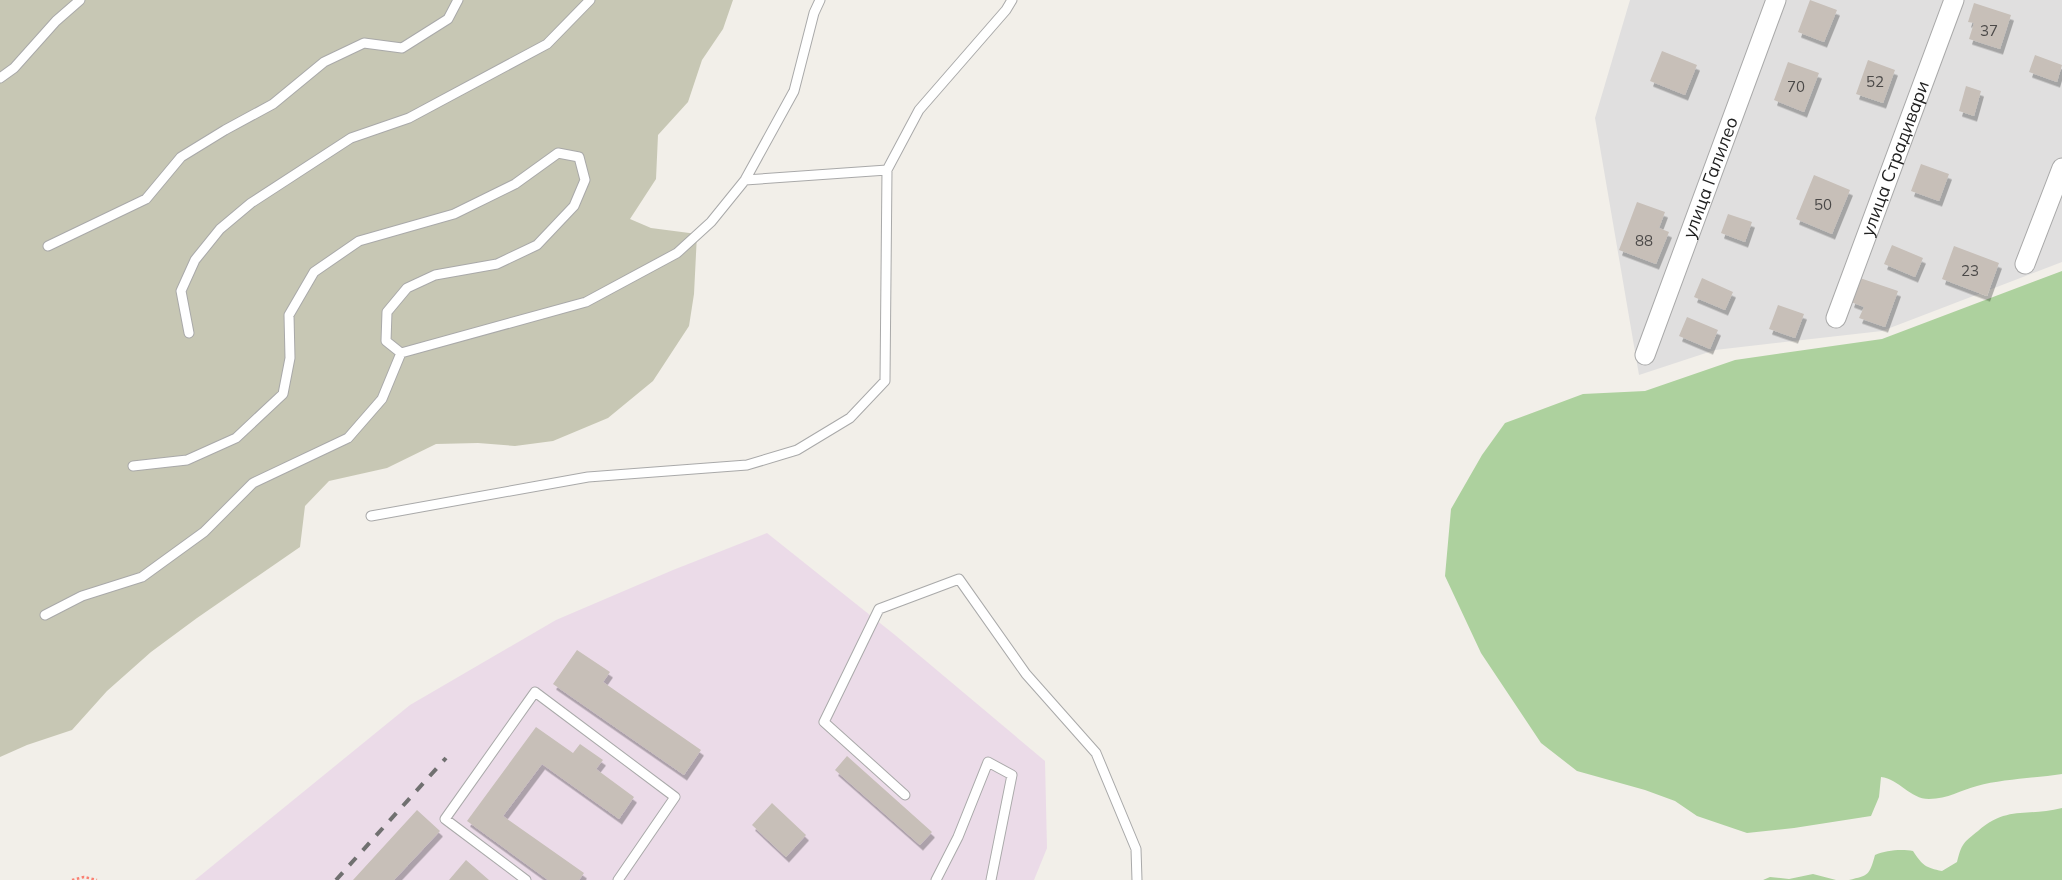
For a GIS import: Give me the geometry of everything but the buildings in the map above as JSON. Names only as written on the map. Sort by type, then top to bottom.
[{"type":"street","name":"улица Галилео","points":[[1645,355],[1776,0]]},
{"type":"street","name":"улица Страдивари","points":[[1836,318],[1954,0]]},
{"type":"street","points":[[2025,264],[2062,168]]},
{"type":"lane","points":[[0,78],[14,68],[56,21],[80,0]]},
{"type":"lane","points":[[48,246],[146,198],[181,157],[224,130],[274,104],[324,62],[364,43],[402,48],[448,18],[458,0]]},
{"type":"lane","points":[[189,332],[181,291],[195,260],[220,229],[251,203],[351,138],[409,118],[547,44],[590,0]]},
{"type":"lane","points":[[133,466],[187,460],[236,438],[283,394],[290,358],[288,315],[314,272],[359,241],[454,214],[515,184],[558,152],[579,157],[585,180],[574,206],[537,245],[497,264],[435,276],[408,288],[387,312],[386,341],[402,352],[432,346],[586,302],[677,253],[711,222],[746,180],[794,91],[814,13],[820,0]]},
{"type":"lane","points":[[371,516],[588,477],[747,465],[797,450],[850,418],[885,381],[887,170],[919,110],[1006,10],[1012,0]]},
{"type":"lane","points":[[746,180],[887,170]]},
{"type":"lane","points":[[45,615],[82,596],[142,577],[204,532],[253,484],[348,438],[382,399],[402,352]]},
{"type":"lane","points":[[905,795],[824,722],[879,609],[959,578],[1026,674],[1096,752],[1136,849],[1137,880]]},
{"type":"lane","points":[[526,880],[445,819],[535,692],[675,797],[618,880]]},
{"type":"lane","points":[[936,880],[958,837],[988,762],[1012,775],[991,880]]},
{"type":"path","points":[[72,880],[84,877],[97,880]]},
{"type":"shaded area","points":[[0,0],[733,0],[723,29],[702,60],[688,102],[658,135],[656,179],[630,219],[651,228],[697,234],[694,294],[689,326],[653,381],[608,418],[553,441],[515,446],[478,443],[436,444],[387,468],[329,481],[305,506],[300,547],[151,652],[107,691],[72,730],[27,745],[0,757]]},
{"type":"shaded area","points":[[1630,0],[2062,0],[2062,262],[1882,331],[1715,350],[1639,375],[1595,118]]},
{"type":"shaded area","points":[[767,533],[895,635],[1045,761],[1047,848],[1034,880],[195,880],[410,705],[556,620],[673,570]]},
{"type":"green space","points":[[2062,271],[2062,774],[1987,784],[1936,799],[1916,796],[1893,781],[1881,777],[1879,797],[1871,816],[1747,833],[1697,816],[1675,801],[1645,790],[1577,771],[1541,743],[1481,653],[1445,576],[1451,509],[1482,455],[1505,423],[1583,394],[1645,391],[1735,360],[1882,339]]},
{"type":"green space","points":[[2062,808],[2062,880],[1849,880],[1867,874],[1875,855],[1894,850],[1913,851],[1925,865],[1942,871],[1957,862],[1964,844],[1989,823],[2009,815]]},
{"type":"green space","points":[[1813,874],[1836,880],[1763,880],[1770,877],[1789,879]]},
{"type":"railway","points":[[336,880],[446,758]]}]
